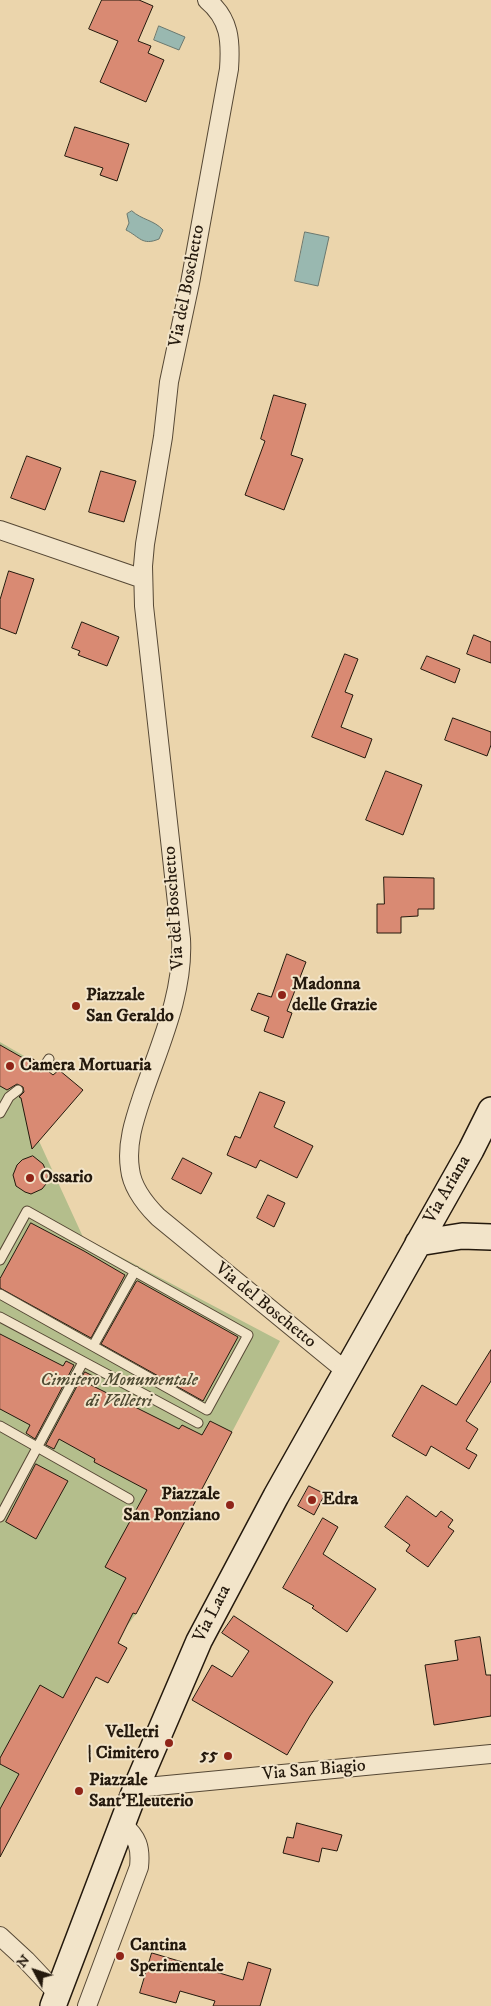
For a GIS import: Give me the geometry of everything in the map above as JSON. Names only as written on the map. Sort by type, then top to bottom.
[{"type":"main road","name":"Via Ariana","points":[[418,1243],[474,1145],[491,1110]]},
{"type":"main road","points":[[418,1243],[462,1236],[491,1237]]},
{"type":"main road","name":"Via Lata","points":[[56,2000],[122,1824],[180,1680],[215,1609],[276,1496],[418,1243]]},
{"type":"street","name":"Via del Boschetto","points":[[207,0],[223,18],[229,30],[229,68],[190,283],[170,374],[146,533],[143,580],[144,606],[182,956],[178,991],[133,1125],[129,1150],[132,1179],[142,1200],[167,1226],[347,1372]]},
{"type":"street","points":[[0,530],[143,580]]},
{"type":"street","name":"Via San Biagio","points":[[136,1788],[491,1754]]},
{"type":"street","points":[[87,2006],[139,1867],[139,1844],[132,1833],[122,1824]]},
{"type":"street","points":[[0,1936],[26,1960],[56,2000]]},
{"type":"lane","points":[[0,1113],[9,1097],[18,1090]]},
{"type":"lane","points":[[0,1093],[9,1097]]},
{"type":"lane","points":[[0,1260],[27,1211],[248,1335],[207,1410],[0,1294]]},
{"type":"lane","points":[[93,1346],[135,1271]]},
{"type":"lane","points":[[0,1316],[198,1423]]},
{"type":"lane","points":[[0,1517],[82,1362]]},
{"type":"lane","points":[[0,1426],[129,1499]]},
{"type":"green space","name":"Cimitero Monumentale di Velletri","points":[[0,1042],[31,1060],[32,1058],[53,1075],[59,1071],[83,1090],[39,1141],[83,1237],[280,1341],[136,1614],[126,1627],[118,1643],[127,1648],[108,1683],[96,1677],[0,1857]]},
{"type":"water","points":[[159,26],[185,37],[179,50],[154,40]]},
{"type":"water","points":[[132,211],[163,230],[159,239],[149,242],[141,240],[126,230],[129,223],[127,214]]},
{"type":"water","points":[[305,232],[329,237],[318,286],[295,281]]},
{"type":"building","points":[[102,0],[139,0],[153,6],[138,41],[151,46],[148,53],[164,60],[146,102],[100,82],[118,41],[89,29]]},
{"type":"building","points":[[75,127],[129,144],[117,181],[100,175],[103,168],[65,156]]},
{"type":"building","points":[[274,395],[306,404],[291,455],[303,459],[284,510],[245,495],[265,441],[261,439]]},
{"type":"building","points":[[27,456],[61,468],[45,510],[11,498]]},
{"type":"building","points":[[101,471],[136,481],[124,522],[89,512]]},
{"type":"building","points":[[9,571],[34,579],[16,634],[0,628],[0,600]]},
{"type":"building","points":[[82,622],[119,637],[107,666],[78,655],[80,651],[72,648]]},
{"type":"building","points":[[474,635],[491,642],[491,663],[467,654]]},
{"type":"building","points":[[345,654],[358,659],[345,692],[353,695],[341,727],[372,739],[365,758],[312,737]]},
{"type":"building","points":[[427,656],[460,669],[455,683],[421,669]]},
{"type":"building","points":[[453,718],[491,732],[491,745],[487,756],[445,740]]},
{"type":"building","points":[[386,771],[422,785],[403,835],[366,820]]},
{"type":"building","points":[[384,877],[434,878],[434,909],[418,909],[418,916],[401,917],[401,933],[377,933],[377,904],[384,904]]},
{"type":"building","name":"Madonna delle Grazie","points":[[287,954],[306,962],[287,1011],[292,1013],[283,1038],[264,1031],[269,1017],[251,1010],[258,993],[271,997]]},
{"type":"building","points":[[0,1045],[30,1062],[32,1058],[39,1064],[42,1070],[48,1071],[53,1075],[59,1070],[83,1090],[32,1149],[21,1098],[19,1097],[24,1092],[23,1087],[17,1084],[7,1090],[0,1086]]},
{"type":"building","points":[[260,1092],[285,1102],[274,1127],[313,1146],[297,1178],[260,1160],[256,1168],[227,1155],[235,1136],[240,1138]]},
{"type":"building","name":"Ossario","points":[[33,1156],[43,1164],[48,1175],[46,1184],[42,1189],[31,1194],[16,1186],[13,1175],[17,1165],[22,1160]]},
{"type":"building","points":[[183,1158],[212,1173],[201,1194],[172,1179]]},
{"type":"building","points":[[268,1195],[285,1203],[274,1227],[257,1218]]},
{"type":"building","points":[[31,1223],[125,1275],[91,1338],[0,1288],[0,1279]]},
{"type":"building","points":[[138,1281],[238,1337],[203,1401],[101,1344]]},
{"type":"building","points":[[0,1334],[63,1366],[66,1361],[74,1365],[35,1439],[26,1433],[30,1425],[0,1409]]},
{"type":"building","points":[[491,1350],[491,1381],[466,1421],[478,1429],[466,1449],[477,1455],[469,1469],[431,1446],[426,1456],[392,1436],[422,1385],[456,1405]]},
{"type":"building","points":[[85,1372],[93,1376],[89,1384],[179,1429],[182,1425],[202,1435],[210,1421],[232,1432],[136,1614],[133,1613],[118,1643],[127,1648],[108,1683],[96,1677],[0,1857],[0,1809],[19,1774],[0,1764],[0,1758],[40,1685],[63,1698],[126,1578],[105,1567],[147,1490],[94,1462],[95,1459],[59,1439],[54,1449],[46,1445]]},
{"type":"building","points":[[36,1464],[68,1481],[36,1539],[6,1522]]},
{"type":"building","name":"Edra","points":[[309,1486],[325,1494],[314,1515],[298,1506]]},
{"type":"building","points":[[407,1496],[436,1517],[441,1511],[453,1520],[448,1527],[454,1531],[428,1567],[406,1551],[410,1545],[385,1527]]},
{"type":"building","points":[[323,1518],[338,1527],[323,1554],[376,1589],[347,1632],[312,1608],[314,1606],[283,1588]]},
{"type":"building","points":[[234,1616],[333,1682],[287,1755],[192,1700],[212,1665],[232,1677],[249,1651],[222,1633]]},
{"type":"building","points":[[480,1637],[486,1675],[491,1675],[491,1716],[434,1725],[425,1665],[458,1660],[455,1641]]},
{"type":"building","points":[[297,1823],[342,1835],[337,1851],[322,1848],[319,1862],[283,1853],[287,1837],[293,1838]]},
{"type":"building","points":[[152,1953],[243,1980],[248,1962],[271,1969],[260,2006],[213,2006],[215,2001],[180,1991],[176,2003],[140,1993]]},
{"type":"place","name":"Madonna delle Grazie","points":[[282,995]]},
{"type":"place","name":"Piazzale San Geraldo","points":[[76,1006]]},
{"type":"place","name":"Camera Mortuaria","points":[[10,1066]]},
{"type":"place","name":"Ossario","points":[[30,1178]]},
{"type":"place","name":"Edra","points":[[312,1500]]},
{"type":"place","name":"Piazzale San Ponziano","points":[[230,1505]]},
{"type":"place","name":"Velletri | Cimitero","points":[[169,1743]]},
{"type":"place","name":"55","points":[[228,1756]]},
{"type":"place","name":"Piazzale Sant'Eleuterio","points":[[79,1791]]},
{"type":"place","name":"Cantina Sperimentale","points":[[120,1956]]}]
